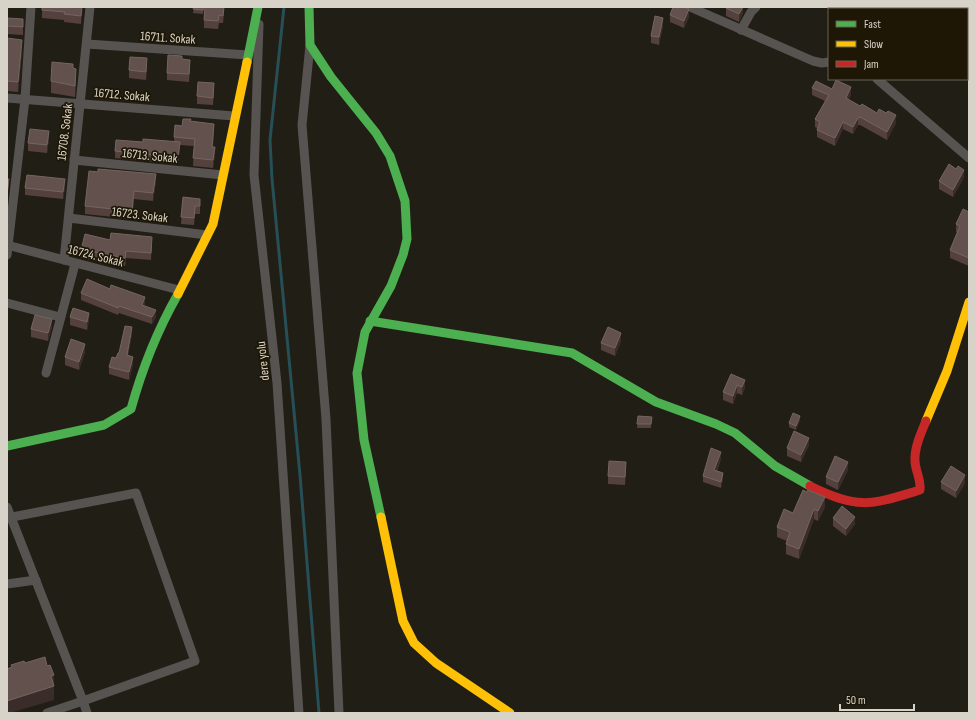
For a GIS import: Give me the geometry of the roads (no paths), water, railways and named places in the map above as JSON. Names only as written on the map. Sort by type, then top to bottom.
[{"type":"street","points":[[8,248],[24,99],[31,7]]},
{"type":"street","name":"16708. Sokak","points":[[64,260],[90,7]]},
{"type":"street","points":[[7,446],[104,425],[131,409],[149,351],[161,324],[208,235],[217,208],[234,116],[259,7]]},
{"type":"street","name":"dere yolu","points":[[259,7],[254,175],[277,383],[298,713]]},
{"type":"street","points":[[309,7],[310,45],[302,125],[326,419],[339,713]]},
{"type":"street","points":[[690,7],[813,61],[822,63],[828,62]]},
{"type":"street","points":[[741,30],[750,12],[756,7]]},
{"type":"street","name":"16711. Sokak","points":[[86,44],[248,55]]},
{"type":"street","points":[[310,45],[331,77],[376,133],[390,156],[405,201],[407,227],[403,255],[391,286],[370,321],[362,343],[357,373],[361,421],[369,467],[403,620],[414,643],[436,664],[510,713]]},
{"type":"street","points":[[878,80],[969,158]]},
{"type":"street","name":"16712. Sokak","points":[[7,98],[234,116]]},
{"type":"street","name":"16713. Sokak","points":[[74,160],[223,175]]},
{"type":"street","name":"16723. Sokak","points":[[69,218],[208,235]]},
{"type":"street","name":"16724. Sokak","points":[[8,248],[64,260],[180,290]]},
{"type":"street","points":[[46,372],[75,264]]},
{"type":"street","points":[[370,321],[572,354],[589,361],[654,401],[675,411],[719,425],[736,433],[774,465],[791,476],[851,503],[866,504],[920,490],[922,484],[915,468],[915,455],[929,414],[954,353],[969,302]]},
{"type":"street","points":[[7,303],[60,317]]},
{"type":"street","points":[[9,517],[136,493],[195,661],[47,713]]},
{"type":"street","points":[[7,507],[9,517],[36,580],[87,713]]},
{"type":"street","points":[[7,584],[36,580]]},
{"type":"waterway","points":[[284,7],[270,140],[272,179],[300,475],[319,713]]}]
